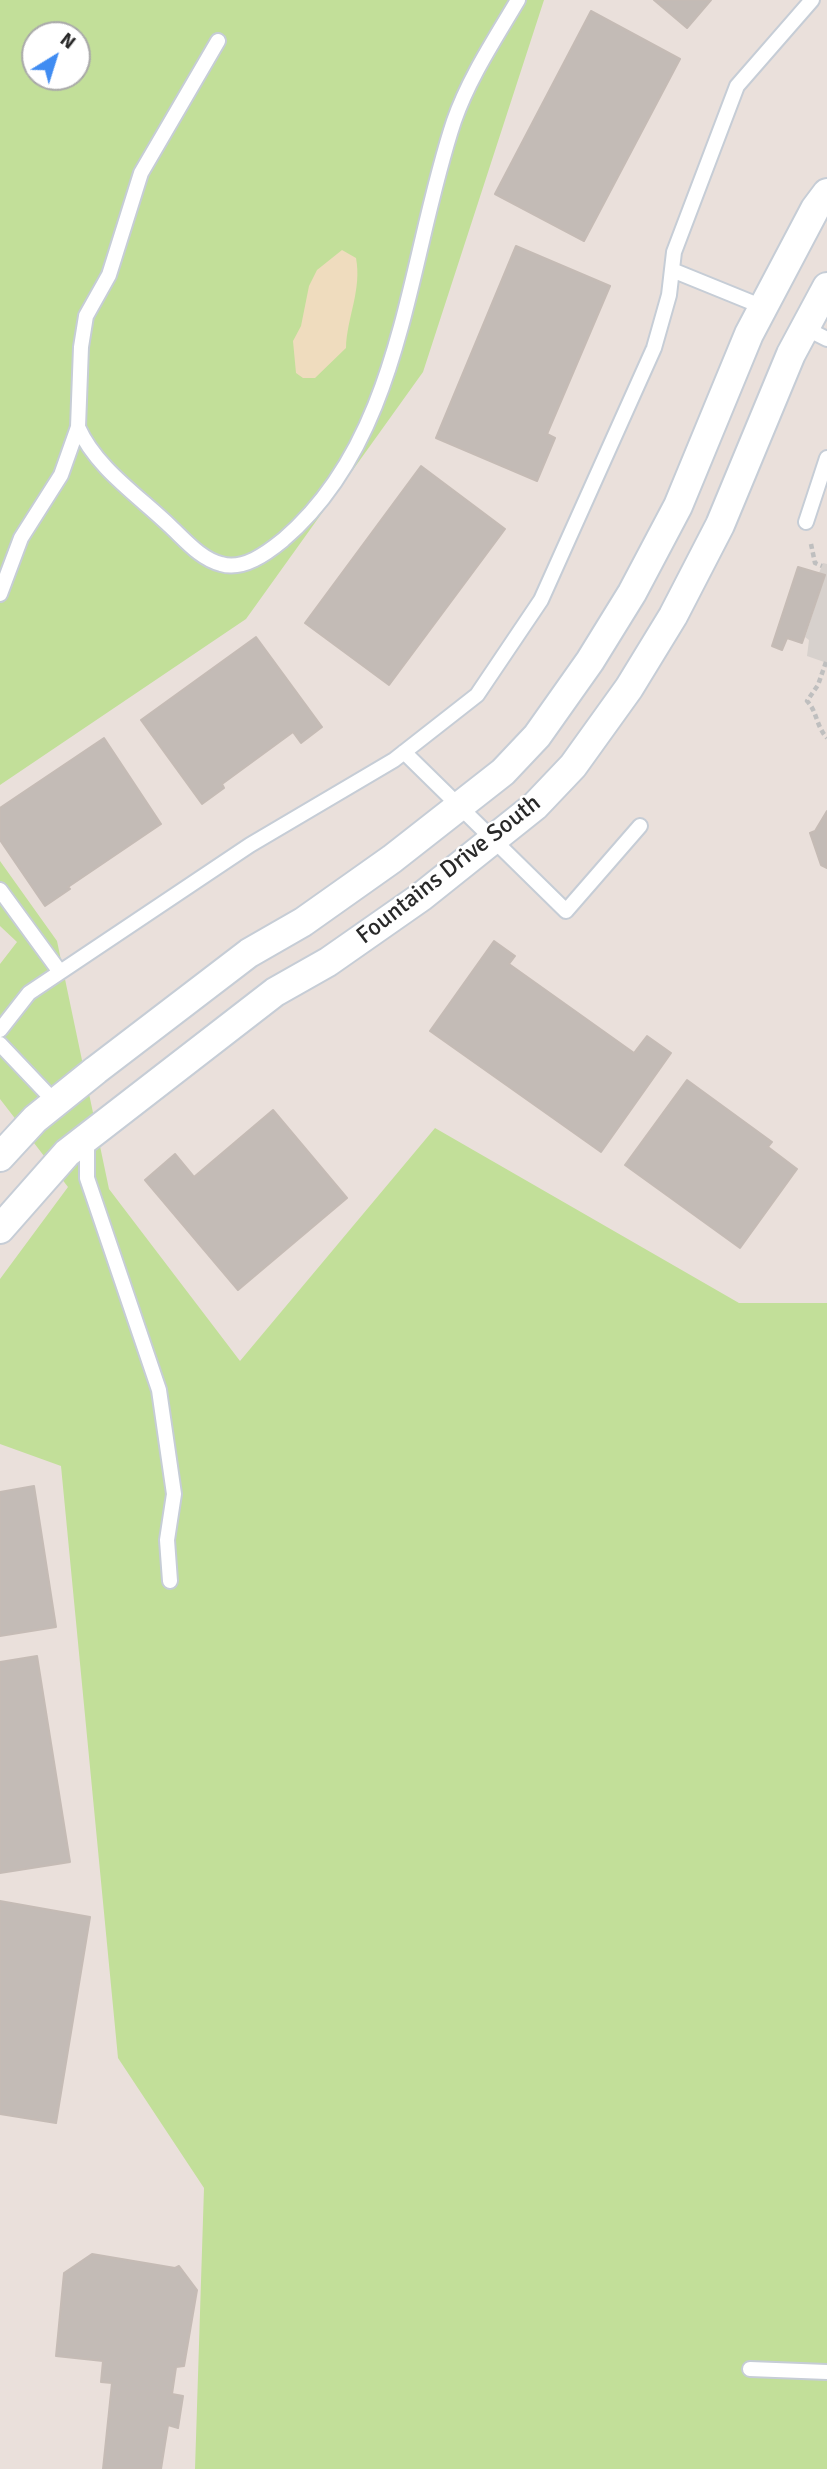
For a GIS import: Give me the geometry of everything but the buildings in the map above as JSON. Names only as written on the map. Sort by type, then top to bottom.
[{"type":"street","name":"Fountains Drive South","points":[[0,1157],[55,1102],[249,953],[337,900],[461,806],[503,772],[537,736],[590,661],[632,593],[678,506],[739,357],[815,209],[827,193]]},
{"type":"street","name":"Fountains Drive South","points":[[0,1229],[67,1153],[275,992],[363,939],[494,839],[535,806],[573,766],[629,688],[673,616],[720,525],[786,365],[816,334],[827,287]]},
{"type":"street","points":[[764,307],[816,334]]},
{"type":"street","points":[[55,1102],[87,1138]]},
{"type":"lane","points":[[78,427],[87,447],[113,473],[195,549],[221,564],[243,564],[258,557],[300,525],[336,483],[382,390],[424,242],[453,124],[463,96],[518,0]]},
{"type":"lane","points":[[0,1030],[29,993],[250,845],[404,752],[477,695],[541,600],[654,348],[669,295],[674,252],[737,86],[811,0]]},
{"type":"lane","points":[[0,594],[24,531],[40,512],[61,475],[78,427],[81,347],[86,316],[109,275],[141,173],[218,41]]},
{"type":"lane","points":[[672,270],[764,307]]},
{"type":"lane","points":[[806,522],[827,458]]},
{"type":"lane","points":[[404,752],[566,911],[640,826]]},
{"type":"lane","points":[[0,890],[60,972]]},
{"type":"lane","points":[[0,1044],[55,1102]]},
{"type":"lane","points":[[87,1138],[87,1178],[159,1390],[174,1494],[167,1540],[170,1581]]},
{"type":"lane","points":[[750,2369],[827,2372]]},
{"type":"path","points":[[825,662],[818,685],[807,701],[812,706],[816,723],[827,738]]},
{"type":"green space","points":[[0,0],[544,0],[423,372],[246,619],[0,785]]},
{"type":"green space","points":[[0,861],[57,941],[109,1189],[240,1361],[435,1128],[739,1303],[827,1303],[827,2469],[195,2469],[204,2188],[118,2058],[61,1466],[0,1444],[0,1279],[68,1187],[0,1099],[0,964],[17,942],[0,926]]},
{"type":"sand","points":[[342,250],[356,258],[357,270],[346,348],[315,378],[303,378],[296,373],[293,341],[301,326],[309,286],[317,270]]},
{"type":"shaded area","points":[[823,563],[827,564],[827,663],[807,656],[809,640],[805,637],[825,576],[819,573]]}]
